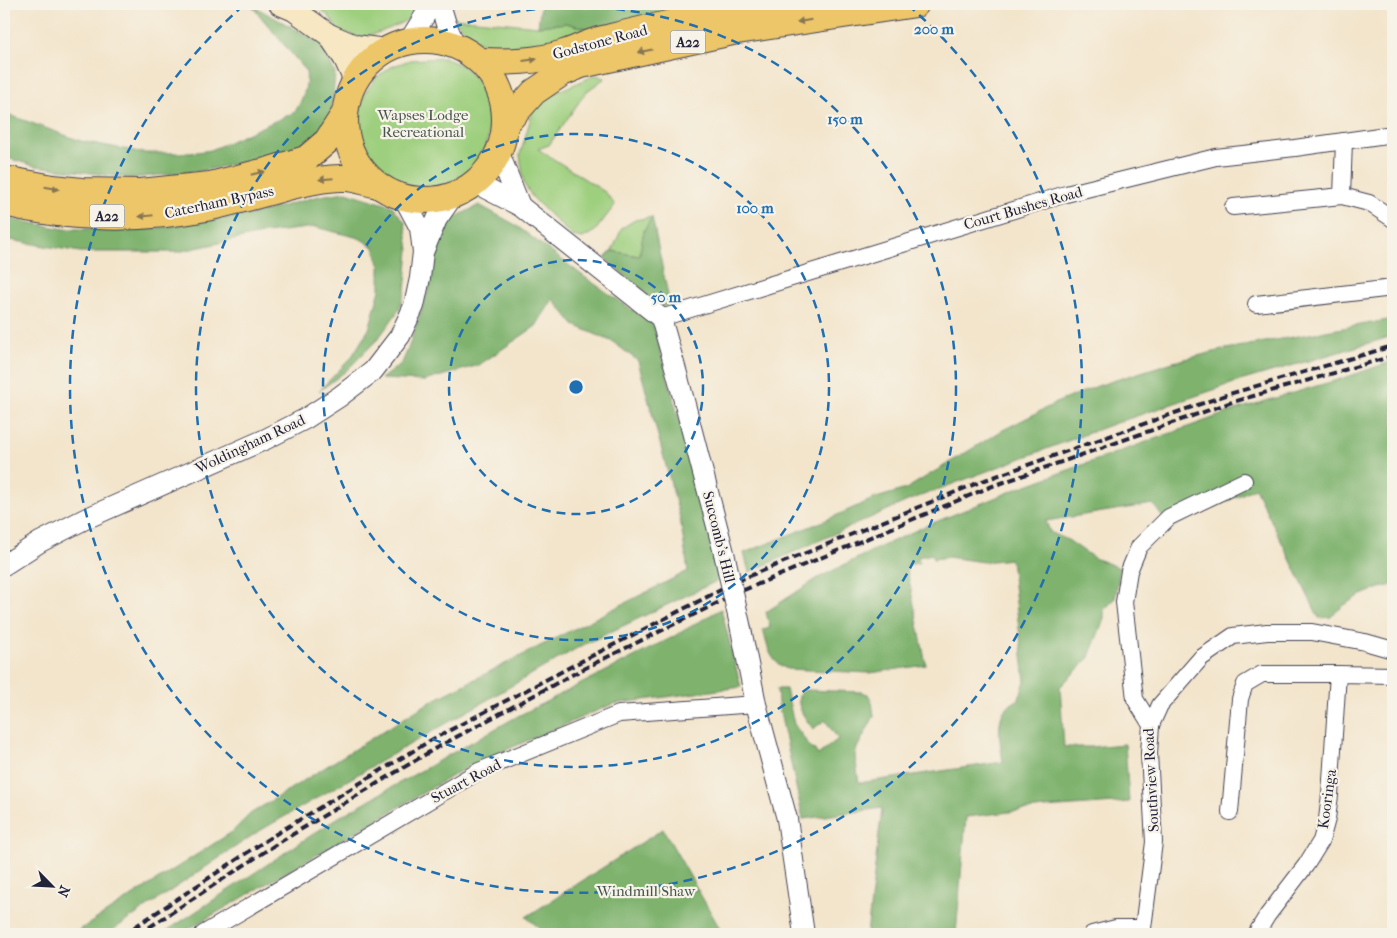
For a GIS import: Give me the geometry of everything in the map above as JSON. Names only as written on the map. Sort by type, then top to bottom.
[{"type":"highway","name":"Godstone Road","points":[[508,120],[534,92],[568,70],[778,4]]},
{"type":"highway","name":"Godstone Road","points":[[481,61],[533,61],[563,53],[601,39],[704,27],[737,31],[916,4]]},
{"type":"highway","points":[[433,40],[456,45],[481,61],[498,85],[508,120],[499,153],[475,183],[453,196],[437,200],[404,198],[374,184],[360,168],[353,155],[347,137],[345,113],[355,81],[368,64],[398,45],[433,40]]},
{"type":"highway","name":"Caterham Bypass","points":[[4,179],[82,192],[140,192],[210,185],[306,159],[327,141],[345,113]]},
{"type":"highway","name":"Caterham Bypass","points":[[4,203],[25,208],[86,216],[135,217],[211,207],[316,180],[344,178],[374,184]]},
{"type":"main road","points":[[280,4],[294,10],[329,35],[355,46],[398,45]]},
{"type":"main road","points":[[329,35],[345,59],[355,81]]},
{"type":"street","points":[[398,45],[432,4]]},
{"type":"street","points":[[440,4],[446,24],[456,45]]},
{"type":"street","name":"Court Bushes Road","points":[[661,318],[1066,194],[1216,157],[1393,134]]},
{"type":"street","points":[[1342,196],[1344,141]]},
{"type":"street","points":[[499,153],[520,206]]},
{"type":"street","points":[[475,183],[520,206],[661,318]]},
{"type":"street","name":"Woldingham Road","points":[[423,252],[437,219],[453,196]]},
{"type":"street","points":[[1233,207],[1342,196],[1369,203],[1393,219]]},
{"type":"street","name":"Woldingham Road","points":[[4,565],[40,542],[85,519],[266,439],[305,419],[340,397],[373,371],[400,336],[414,306],[420,278],[423,252],[420,228],[404,198]]},
{"type":"street","points":[[1256,304],[1393,288]]},
{"type":"street","name":"Succomb's Hill","points":[[661,318],[678,374],[724,553],[756,704],[787,819],[804,934]]},
{"type":"street","name":"Southview Road","points":[[1142,931],[1154,842],[1149,752],[1151,726],[1135,699],[1124,602],[1129,571],[1139,547],[1169,517],[1244,481]]},
{"type":"street","points":[[1151,726],[1160,705],[1201,658],[1233,636],[1267,632],[1312,632],[1365,642],[1393,650]]},
{"type":"street","points":[[1230,812],[1240,699],[1245,684],[1262,674],[1393,675]]},
{"type":"street","name":"Kooringa","points":[[1256,934],[1321,841],[1327,820],[1330,795],[1338,674]]},
{"type":"street","name":"Stuart Road","points":[[203,934],[479,771],[619,714],[756,704]]},
{"type":"street","points":[[1092,934],[1116,928],[1142,931]]},
{"type":"green space","points":[[313,4],[336,4],[357,11],[389,4],[423,4],[420,10],[406,20],[362,38],[338,30],[329,16]]},
{"type":"green space","points":[[541,4],[682,4],[683,11],[593,30],[566,23],[538,26]]},
{"type":"green space","points":[[251,5],[321,43],[335,73],[332,110],[318,138],[287,153],[201,171],[131,178],[35,166],[4,157],[4,113],[81,141],[145,153],[190,153],[211,150],[295,112],[304,92],[306,71]]},
{"type":"green space","points":[[454,18],[538,26],[566,23],[593,30],[542,50],[499,52],[479,42],[466,32]]},
{"type":"green space","name":"Wapses Lodge Recreational","points":[[445,58],[464,67],[479,83],[485,96],[488,107],[489,135],[485,150],[468,173],[431,191],[414,192],[391,185],[375,172],[365,160],[359,139],[357,121],[365,93],[376,78],[391,67],[410,60]]},
{"type":"green space","points":[[596,75],[605,78],[586,92],[549,145],[538,149],[605,192],[615,205],[595,231],[583,238],[572,236],[533,198],[524,184],[520,155],[534,107],[554,93]]},
{"type":"green space","points":[[346,192],[392,206],[405,222],[409,250],[405,291],[399,310],[378,339],[346,371],[319,391],[351,358],[369,329],[380,290],[380,267],[374,247],[359,238],[315,227],[266,233],[177,252],[80,252],[4,239],[4,218],[64,229],[151,229],[254,214],[319,196]]},
{"type":"green space","points":[[479,205],[514,224],[586,278],[653,324],[716,554],[719,580],[579,647],[256,833],[107,934],[73,934],[232,832],[250,814],[430,702],[688,571],[680,518],[638,361],[613,342],[574,325],[553,299],[536,326],[479,365],[424,381],[381,379],[402,363],[408,349],[430,285],[436,241],[450,220]]},
{"type":"green space","points":[[652,217],[644,231],[639,256],[612,251],[622,228],[635,220]]},
{"type":"green space","points":[[652,217],[670,305],[660,307],[605,258],[612,251],[639,256],[644,231]]},
{"type":"green space","points":[[1393,319],[1393,336],[1240,381],[1113,424],[910,500],[749,572],[744,553],[873,499],[906,489],[1003,430],[1058,402],[1100,385],[1173,362],[1226,349]]},
{"type":"green space","points":[[1393,361],[1393,585],[1376,589],[1351,600],[1331,617],[1319,618],[1255,488],[1170,528],[1153,504],[1046,521],[1050,532],[1068,540],[1094,558],[1120,568],[1115,599],[1104,610],[1104,619],[1088,659],[1060,687],[1064,747],[1125,744],[1129,802],[1045,808],[966,817],[956,934],[867,934],[882,808],[803,819],[778,703],[777,689],[786,689],[794,724],[812,750],[814,749],[818,755],[838,739],[825,720],[813,729],[800,707],[800,693],[806,690],[861,692],[868,694],[872,702],[874,716],[857,748],[855,756],[859,783],[1003,762],[1000,734],[1001,720],[1006,708],[1019,699],[1025,681],[1011,559],[983,562],[948,557],[933,559],[932,554],[918,557],[919,563],[906,565],[926,665],[870,673],[787,669],[776,662],[768,648],[763,630],[770,628],[766,612],[818,578],[872,551],[923,527],[1024,486],[1235,410],[1344,378]]},
{"type":"green space","points":[[721,609],[741,687],[613,704],[471,765],[180,934],[162,934],[339,817],[518,716],[671,638]]},
{"type":"green space","name":"Windmill Shaw","points":[[663,829],[723,934],[547,934],[526,917]]},
{"type":"railway","points":[[124,934],[271,837],[433,739],[742,579],[985,480],[1226,395],[1393,346]]},
{"type":"railway","points":[[139,934],[275,845],[436,748],[581,670],[744,590],[990,487],[1229,403],[1393,356]]}]
